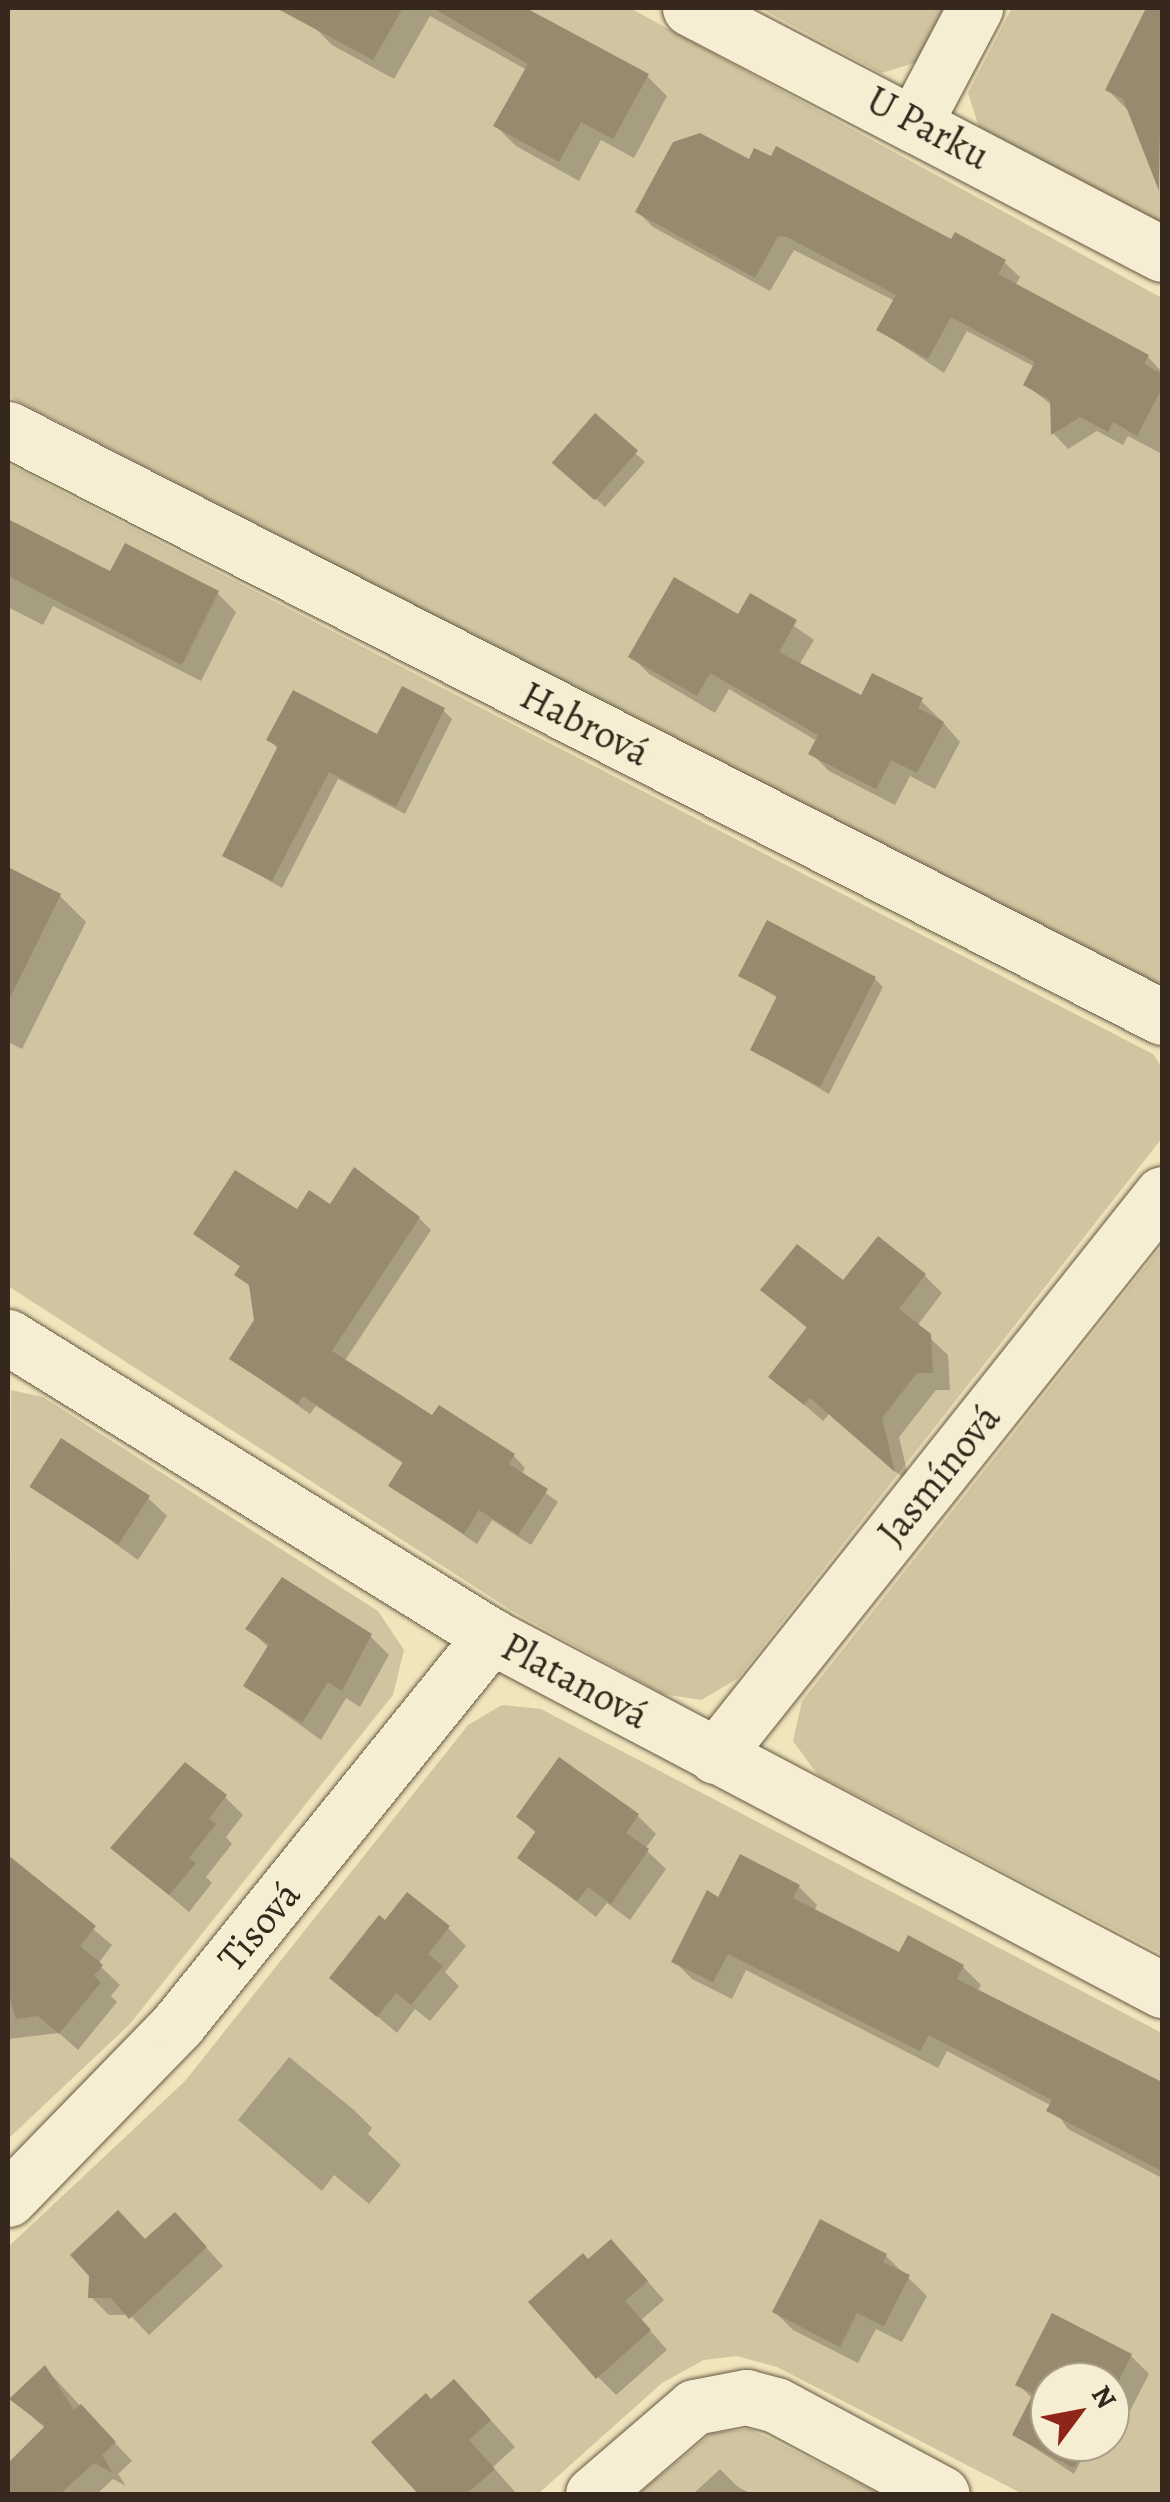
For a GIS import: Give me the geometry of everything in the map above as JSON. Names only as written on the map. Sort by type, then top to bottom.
[{"type":"street","name":"U Parku","points":[[690,8],[916,120],[1162,254]]},
{"type":"street","points":[[916,120],[974,8]]},
{"type":"street","name":"Habrová","points":[[8,430],[1162,1018]]},
{"type":"street","name":"Jasmínová","points":[[715,1756],[1162,1194]]},
{"type":"street","name":"Platanová","points":[[8,1338],[491,1636],[1162,1990]]},
{"type":"street","name":"Tisová","points":[[8,2199],[178,2024],[491,1636]]},
{"type":"street","points":[[593,2494],[694,2407],[746,2397],[776,2405],[942,2494]]},
{"type":"shaded area","points":[[8,8],[630,8],[1162,298],[1162,991],[8,396]]},
{"type":"shaded area","points":[[760,8],[943,8],[915,63],[881,73]]},
{"type":"shaded area","points":[[1012,8],[1162,8],[1162,226],[979,127],[968,93]]},
{"type":"shaded area","points":[[8,464],[1153,1054],[1162,1067],[1162,1138],[737,1679],[701,1700],[663,1694],[514,1612],[8,1286]]},
{"type":"shaded area","points":[[1162,1246],[1162,1954],[818,1775],[793,1741],[802,1701]]},
{"type":"shaded area","points":[[11,1390],[43,1397],[378,1611],[404,1650],[393,1695],[129,2025],[8,2139]]},
{"type":"shaded area","points":[[502,1705],[541,1709],[1162,2033],[1162,2494],[1023,2494],[777,2367],[737,2356],[704,2360],[662,2383],[538,2494],[8,2494],[8,2247],[185,2081],[468,1725]]},
{"type":"shaded area","points":[[749,2429],[880,2494],[638,2494],[712,2433]]},
{"type":"building","points":[[276,8],[403,8],[373,60]]},
{"type":"building","points":[[433,8],[526,8],[649,74],[613,139],[581,122],[559,162],[493,126],[528,64]]},
{"type":"building","points":[[1146,8],[1162,8],[1159,191],[1123,99],[1105,90]]},
{"type":"building","points":[[700,133],[749,159],[754,148],[771,156],[776,146],[951,239],[955,232],[1006,260],[998,274],[1149,355],[1144,364],[1162,374],[1162,388],[1137,436],[1113,422],[1108,432],[1080,417],[1051,435],[1050,400],[1023,385],[1035,362],[951,317],[928,359],[876,330],[896,295],[787,237],[778,236],[755,278],[635,212],[673,142]]},
{"type":"building","points":[[595,413],[638,450],[595,500],[552,463]]},
{"type":"building","points":[[8,519],[110,571],[125,543],[219,591],[182,665],[8,576]]},
{"type":"building","points":[[674,577],[738,614],[750,593],[797,620],[779,652],[861,695],[872,673],[923,698],[918,708],[944,722],[917,773],[891,760],[876,789],[808,754],[818,735],[710,673],[697,696],[628,657]]},
{"type":"building","points":[[402,686],[445,708],[396,807],[329,772],[272,881],[222,856],[278,746],[266,740],[293,690],[377,734]]},
{"type":"building","points":[[8,867],[61,894],[8,1002]]},
{"type":"building","points":[[767,920],[876,977],[820,1087],[750,1050],[777,996],[738,976]]},
{"type":"building","points":[[354,1167],[420,1217],[332,1351],[432,1415],[439,1405],[515,1454],[509,1464],[548,1489],[518,1535],[479,1510],[464,1534],[388,1486],[403,1462],[303,1396],[298,1404],[229,1359],[254,1320],[249,1285],[234,1275],[240,1266],[193,1234],[235,1170],[297,1209],[309,1190],[330,1204]]},
{"type":"building","points":[[878,1236],[926,1274],[899,1309],[931,1334],[933,1373],[917,1373],[882,1418],[895,1472],[810,1398],[804,1405],[768,1377],[807,1327],[760,1290],[797,1244],[843,1280]]},
{"type":"building","points":[[61,1438],[150,1496],[118,1544],[29,1487]]},
{"type":"building","points":[[282,1577],[372,1634],[342,1691],[328,1682],[302,1723],[243,1686],[269,1644],[245,1629]]},
{"type":"building","points":[[559,1757],[639,1814],[626,1833],[649,1849],[611,1904],[588,1887],[577,1901],[517,1858],[536,1831],[516,1817]]},
{"type":"building","points":[[185,1762],[227,1795],[209,1819],[216,1824],[189,1858],[196,1863],[169,1895],[110,1848]]},
{"type":"building","points":[[740,1854],[800,1885],[793,1898],[899,1952],[908,1935],[964,1965],[957,1979],[1162,2082],[1162,2171],[1046,2111],[1052,2100],[929,2035],[920,2051],[728,1954],[713,1982],[671,1962],[707,1890],[718,1897]]},
{"type":"building","points":[[8,1855],[96,1926],[80,1946],[103,1965],[94,1976],[101,1982],[59,2034],[38,2016],[16,2019],[8,1992]]},
{"type":"building","points":[[407,1892],[450,1926],[428,1954],[443,1966],[411,2005],[396,1993],[377,2017],[329,1978],[379,1915],[385,1920]]},
{"type":"building","points":[[118,2210],[145,2239],[175,2212],[207,2247],[129,2319],[111,2298],[88,2298],[89,2276],[70,2255]]},
{"type":"building","points":[[820,2219],[887,2254],[883,2262],[910,2275],[884,2326],[857,2313],[840,2347],[772,2312]]},
{"type":"building","points":[[611,2239],[648,2281],[625,2301],[651,2330],[596,2379],[528,2302],[583,2253],[588,2259]]},
{"type":"building","points":[[1052,2313],[1132,2354],[1128,2362],[1030,2362],[1030,2392],[1015,2385]]},
{"type":"building","points":[[45,2365],[74,2410],[81,2404],[116,2442],[102,2455],[113,2473],[94,2463],[60,2494],[8,2494],[8,2463],[45,2426],[9,2399]]},
{"type":"building","points":[[454,2379],[491,2420],[469,2440],[495,2469],[466,2494],[418,2494],[371,2442],[426,2393],[431,2399]]},
{"type":"building","points":[[1030,2400],[1030,2445],[1012,2435]]}]
